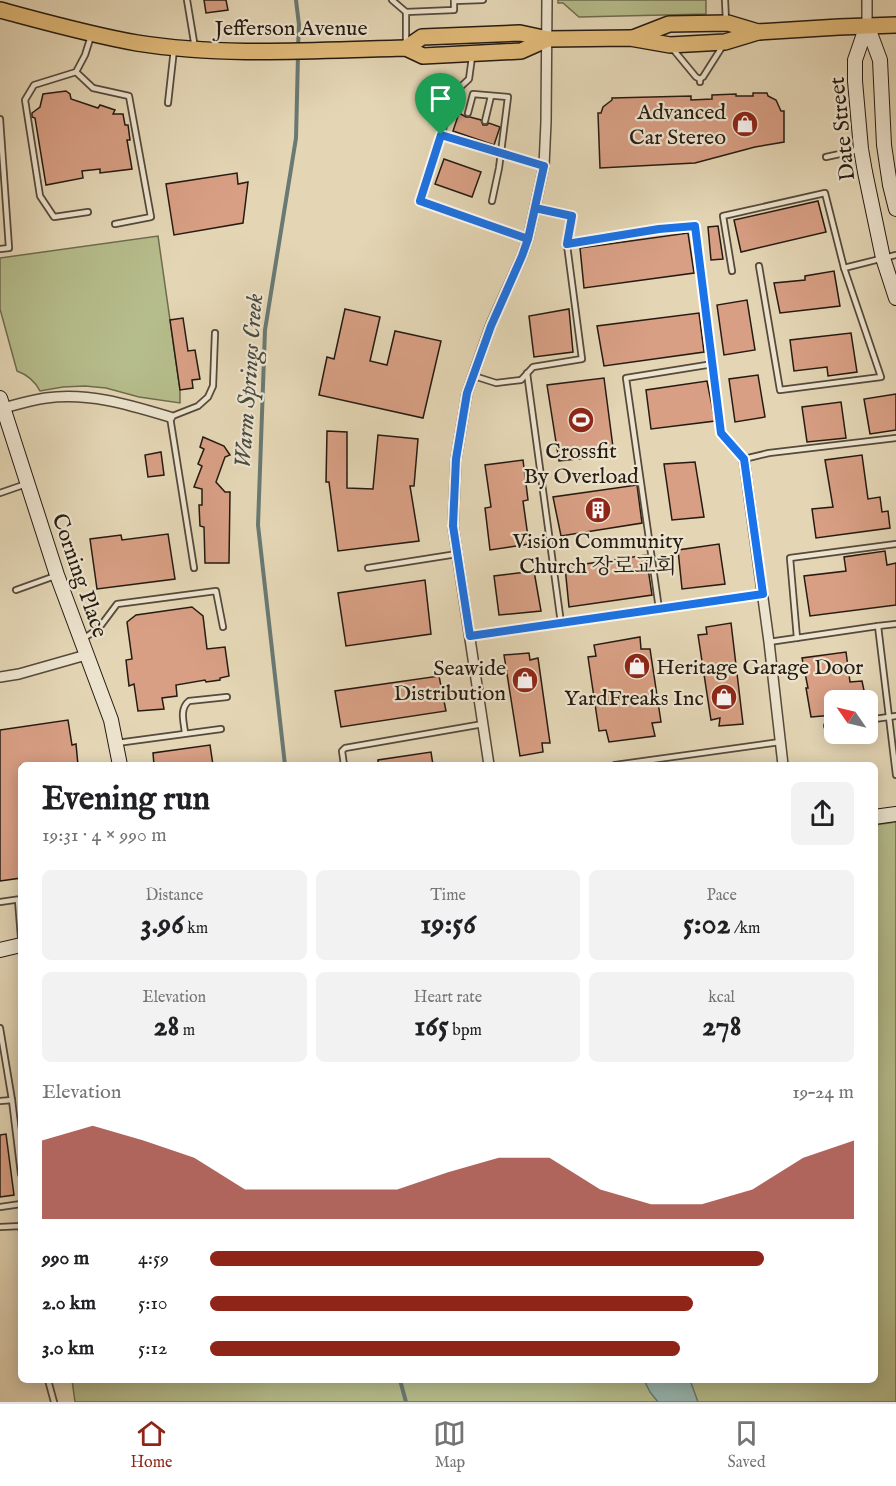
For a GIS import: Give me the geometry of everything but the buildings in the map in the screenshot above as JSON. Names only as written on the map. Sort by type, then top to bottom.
[{"type":"main road","name":"Jefferson Avenue","points":[[0,10],[92,34],[138,43],[211,51],[406,48],[423,56],[521,51],[548,39]]},
{"type":"main road","name":"Jefferson Avenue","points":[[630,38],[669,24],[726,23],[758,32]]},
{"type":"main road","name":"Jefferson Avenue","points":[[406,48],[422,37],[520,33],[548,39],[630,38],[670,45],[725,42],[758,32],[896,25]]},
{"type":"street","points":[[489,762],[453,526],[456,459],[467,393],[491,326],[528,239],[544,166],[547,0]]},
{"type":"street","name":"Date Street","points":[[867,0],[867,26],[855,60],[861,149],[889,257],[896,298]]},
{"type":"street","name":"Date Street","points":[[867,26],[880,60],[884,145],[896,209]]},
{"type":"street","points":[[1,405],[46,398],[86,396],[131,405],[170,417]]},
{"type":"street","name":"Corning Place","points":[[1,405],[57,575],[111,720],[119,762]]},
{"type":"street","points":[[744,459],[783,762]]},
{"type":"street","points":[[0,677],[86,655]]},
{"type":"street","points":[[878,816],[896,814]]},
{"type":"street","points":[[0,950],[18,946]]},
{"type":"lane","points":[[187,0],[195,49]]},
{"type":"lane","points":[[392,0],[406,12],[454,10],[454,0],[483,0]]},
{"type":"lane","points":[[725,0],[726,23]]},
{"type":"lane","points":[[406,12],[406,48]]},
{"type":"lane","points":[[88,212],[54,217],[40,196],[25,100],[34,85],[76,72],[92,34]]},
{"type":"lane","points":[[670,45],[700,81],[725,42]]},
{"type":"lane","points":[[168,103],[175,47]]},
{"type":"lane","points":[[472,53],[469,79],[455,92],[420,201],[528,239]]},
{"type":"lane","points":[[76,72],[93,88],[129,96],[151,218],[115,225]]},
{"type":"lane","points":[[468,114],[473,94],[508,97],[492,201]]},
{"type":"lane","points":[[484,121],[491,96]]},
{"type":"lane","points":[[0,118],[9,248],[0,249]]},
{"type":"lane","points":[[460,141],[463,133]]},
{"type":"lane","points":[[441,135],[544,166]]},
{"type":"lane","points":[[479,146],[480,139]]},
{"type":"lane","points":[[826,157],[861,149]]},
{"type":"lane","points":[[732,271],[723,216],[825,193],[843,268],[881,377],[780,390],[759,266]]},
{"type":"lane","points":[[473,376],[496,383],[521,380],[533,367],[582,359],[567,244],[572,216],[535,208]]},
{"type":"lane","points":[[567,244],[659,229],[695,226],[721,433],[744,459],[769,453],[896,438]]},
{"type":"lane","points":[[843,268],[889,257]]},
{"type":"lane","points":[[194,568],[170,417],[198,406],[208,397],[213,386],[215,333]]},
{"type":"lane","points":[[659,609],[626,378],[713,364]]},
{"type":"lane","points":[[527,373],[561,623]]},
{"type":"lane","points":[[0,493],[28,483]]},
{"type":"lane","points":[[797,638],[790,558],[896,544]]},
{"type":"lane","points":[[368,568],[458,554]]},
{"type":"lane","points":[[16,590],[57,575]]},
{"type":"lane","points":[[81,640],[99,628],[117,604],[216,591],[223,627]]},
{"type":"lane","points":[[470,636],[763,594]]},
{"type":"lane","points":[[769,642],[896,624]]},
{"type":"lane","points":[[878,626],[896,775]]},
{"type":"lane","points":[[185,734],[182,711],[185,705],[189,702],[227,697]]},
{"type":"lane","points":[[878,718],[896,716]]},
{"type":"lane","points":[[344,762],[342,751],[345,748],[483,724]]},
{"type":"lane","points":[[115,743],[221,729]]},
{"type":"lane","points":[[637,762],[780,742]]},
{"type":"lane","points":[[0,902],[18,899]]},
{"type":"lane","points":[[0,1028],[18,1149]]},
{"type":"lane","points":[[0,1101],[12,1100]]},
{"type":"lane","points":[[0,1207],[18,1204]]},
{"type":"lane","points":[[0,1227],[18,1226]]},
{"type":"lane","points":[[49,1383],[54,1402]]},
{"type":"green space","points":[[558,0],[706,0],[706,14],[579,17],[563,3],[558,3]]},
{"type":"green space","points":[[158,236],[180,403],[85,386],[40,391],[31,379],[17,371],[0,309],[0,258]]},
{"type":"green space","points":[[896,822],[896,1402],[75,1402],[72,1383],[878,1383],[878,824]]},
{"type":"water","points":[[646,1383],[691,1383],[698,1402],[658,1402]]},
{"type":"waterway","name":"Warm Springs Creek","points":[[296,0],[299,25],[298,47]]},
{"type":"waterway","name":"Warm Springs Creek","points":[[285,762],[258,525],[265,330],[296,138],[298,55]]},
{"type":"waterway","name":"Warm Springs Creek","points":[[401,1383],[406,1402]]},
{"type":"place","name":"Advanced Car Stereo","points":[[745,124]]},
{"type":"place","name":"Crossfit By Overload","points":[[581,420]]},
{"type":"place","name":"Vision Community Church 장로교회","points":[[598,510]]},
{"type":"place","name":"Heritage Garage Door","points":[[637,666]]},
{"type":"place","name":"Seawide Distribution","points":[[525,680]]},
{"type":"place","name":"YardFreaks Inc","points":[[724,697]]},
{"type":"route","points":[[441,135],[420,201],[528,239],[535,208],[572,216],[567,244],[659,229],[695,226],[721,433],[744,459],[763,594],[470,636],[453,526],[456,459],[467,393],[491,326],[528,239],[544,166],[441,135]]}]
